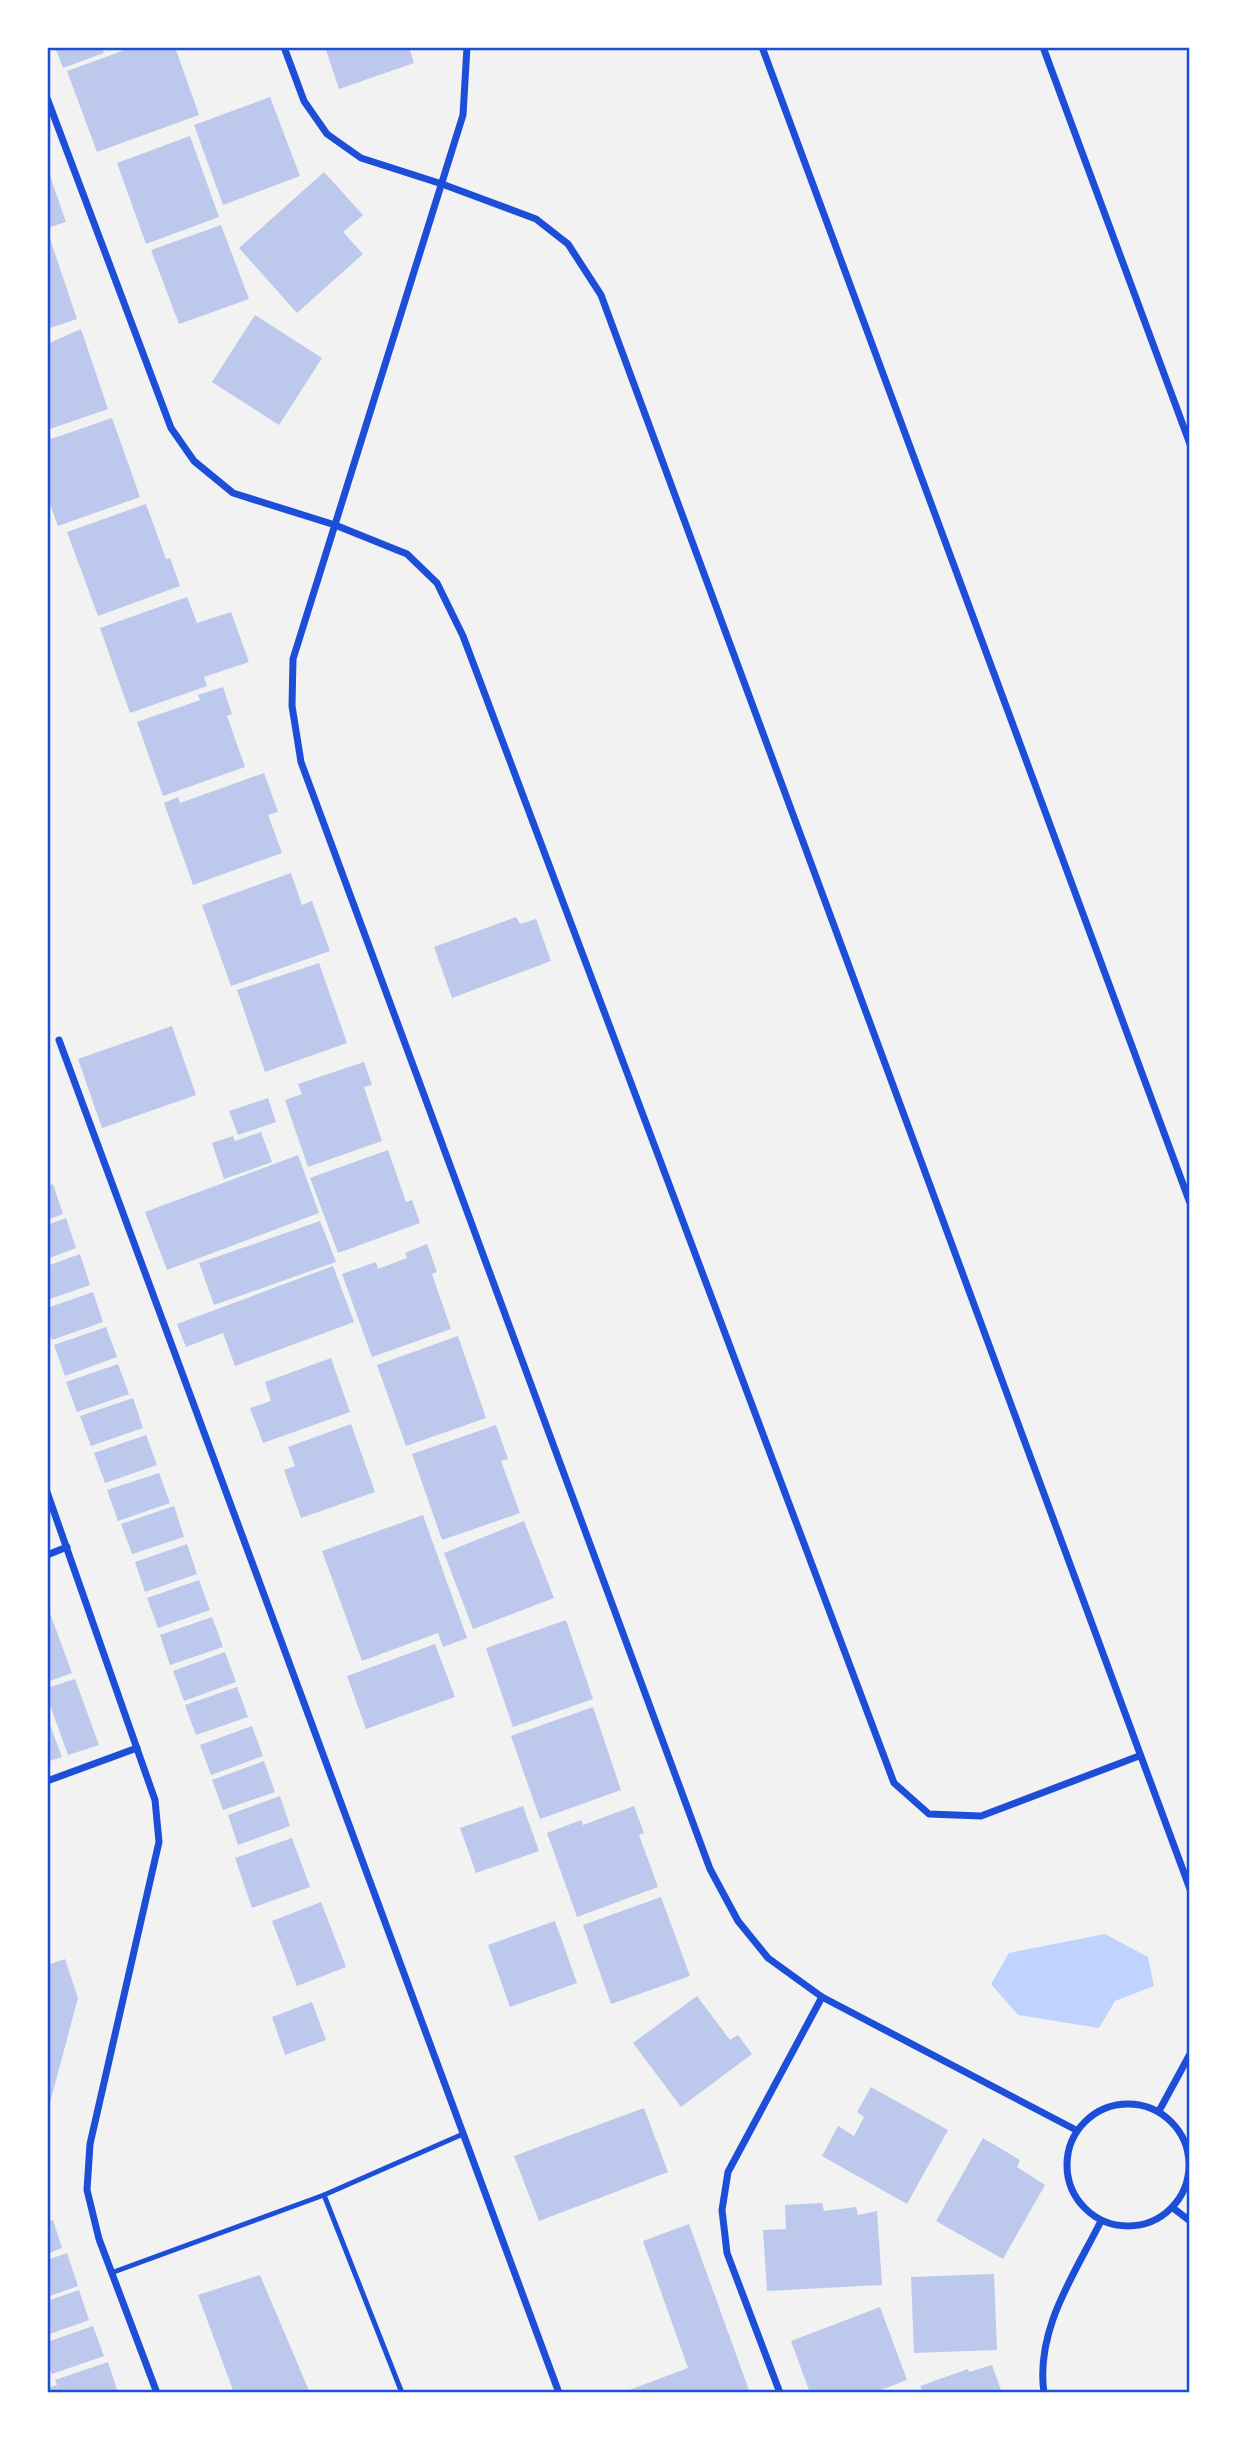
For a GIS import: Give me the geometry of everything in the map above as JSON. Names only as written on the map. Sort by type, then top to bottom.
[{"type":"street","points":[[284,47],[304,101],[327,134],[361,158],[442,184],[536,219],[568,244],[601,295],[1190,1889]]},
{"type":"street","points":[[467,47],[463,115],[293,659],[292,706],[301,762],[710,1869],[738,1921],[768,1958],[822,1997],[1076,2130]]},
{"type":"street","points":[[762,47],[1190,1203]]},
{"type":"street","points":[[1043,47],[1190,444]]},
{"type":"street","points":[[47,98],[171,428],[194,460],[233,493],[335,525],[407,554],[437,583],[463,636],[894,1783],[929,1814],[981,1816],[1139,1756]]},
{"type":"street","points":[[59,1040],[559,2393]]},
{"type":"street","points":[[47,1492],[155,1800],[159,1842],[90,2144],[86,2190],[99,2239],[157,2393]]},
{"type":"street","points":[[47,1555],[67,1547]]},
{"type":"street","points":[[47,1781],[137,1748]]},
{"type":"street","points":[[780,2393],[727,2253],[722,2210],[728,2172],[822,1997]]},
{"type":"street","points":[[1159,2111],[1190,2054]]},
{"type":"street","points":[[1119,2104],[1140,2104],[1159,2111],[1182,2134],[1189,2154],[1188,2181],[1172,2208],[1145,2225],[1123,2227],[1101,2221],[1083,2208],[1070,2186],[1066,2165],[1068,2150],[1076,2130],[1083,2121],[1102,2109],[1119,2104]]},
{"type":"street","points":[[1172,2208],[1190,2221]]},
{"type":"street","points":[[1044,2393],[1044,2347],[1054,2313],[1101,2221]]},
{"type":"lane","points":[[111,2273],[324,2195],[463,2134]]},
{"type":"lane","points":[[324,2195],[402,2393]]},
{"type":"water","points":[[1105,1934],[1148,1957],[1154,1986],[1115,2001],[1099,2028],[1018,2015],[991,1984],[1009,1953]]},
{"type":"building","points":[[55,47],[102,47],[104,53],[63,68]]},
{"type":"building","points":[[133,47],[175,47],[199,115],[97,152],[67,71]]},
{"type":"building","points":[[325,47],[416,48],[410,50],[414,63],[339,89]]},
{"type":"building","points":[[270,97],[300,176],[223,205],[194,125]]},
{"type":"building","points":[[190,136],[219,217],[146,244],[117,163]]},
{"type":"building","points":[[47,167],[66,222],[47,228]]},
{"type":"building","points":[[324,172],[363,215],[343,232],[363,254],[297,313],[239,248]]},
{"type":"building","points":[[221,225],[249,299],[179,324],[151,250]]},
{"type":"building","points":[[48,233],[77,319],[50,328],[47,324]]},
{"type":"building","points":[[255,315],[322,358],[279,425],[212,382]]},
{"type":"building","points":[[81,329],[108,409],[47,430],[47,344]]},
{"type":"building","points":[[112,418],[140,497],[58,526],[47,496],[47,435],[50,435],[51,439]]},
{"type":"building","points":[[146,504],[166,559],[170,558],[180,586],[98,616],[67,532]]},
{"type":"building","points":[[187,597],[197,623],[231,612],[249,662],[204,677],[207,686],[130,713],[100,628]]},
{"type":"building","points":[[223,687],[232,714],[227,716],[245,767],[163,796],[137,722],[200,700],[198,695]]},
{"type":"building","points":[[264,773],[278,812],[268,815],[282,853],[193,885],[164,803],[178,797],[180,803]]},
{"type":"building","points":[[291,873],[302,905],[312,901],[330,951],[231,986],[202,905]]},
{"type":"building","points":[[516,917],[520,924],[536,919],[551,961],[452,998],[434,947]]},
{"type":"building","points":[[319,963],[347,1043],[265,1072],[237,990]]},
{"type":"building","points":[[172,1026],[196,1095],[102,1128],[78,1059]]},
{"type":"building","points":[[364,1062],[372,1085],[364,1087],[382,1141],[308,1167],[285,1100],[302,1094],[298,1084]]},
{"type":"building","points":[[268,1098],[276,1122],[238,1135],[229,1111]]},
{"type":"building","points":[[261,1132],[272,1162],[224,1179],[212,1143],[233,1136],[235,1141]]},
{"type":"building","points":[[388,1150],[406,1202],[412,1200],[420,1223],[338,1253],[310,1178]]},
{"type":"building","points":[[298,1155],[319,1213],[167,1270],[145,1212]]},
{"type":"building","points":[[53,1184],[63,1214],[47,1220],[47,1186]]},
{"type":"building","points":[[66,1218],[76,1248],[47,1259],[47,1225]]},
{"type":"building","points":[[320,1221],[336,1262],[214,1305],[199,1263]]},
{"type":"building","points":[[427,1244],[437,1272],[432,1274],[451,1329],[372,1357],[342,1274],[376,1262],[378,1269],[407,1258],[405,1253]]},
{"type":"building","points":[[80,1254],[90,1285],[47,1300],[47,1266]]},
{"type":"building","points":[[333,1266],[354,1322],[235,1366],[223,1333],[186,1347],[177,1324]]},
{"type":"building","points":[[93,1292],[103,1322],[52,1340],[47,1328],[47,1308]]},
{"type":"building","points":[[106,1327],[117,1357],[65,1376],[54,1345]]},
{"type":"building","points":[[458,1336],[486,1418],[406,1446],[377,1365]]},
{"type":"building","points":[[331,1358],[350,1412],[263,1443],[250,1408],[271,1401],[265,1382]]},
{"type":"building","points":[[118,1364],[129,1394],[77,1412],[66,1382]]},
{"type":"building","points":[[133,1398],[143,1428],[91,1446],[80,1416]]},
{"type":"building","points":[[351,1424],[375,1492],[301,1518],[284,1470],[295,1466],[288,1447]]},
{"type":"building","points":[[496,1425],[508,1459],[501,1461],[520,1513],[442,1540],[412,1454]]},
{"type":"building","points":[[146,1435],[157,1465],[105,1483],[94,1453]]},
{"type":"building","points":[[159,1473],[170,1503],[118,1521],[107,1490]]},
{"type":"building","points":[[174,1506],[184,1537],[132,1554],[121,1524]]},
{"type":"building","points":[[423,1515],[467,1638],[443,1647],[438,1633],[362,1661],[322,1551]]},
{"type":"building","points":[[524,1521],[554,1598],[473,1629],[444,1553]]},
{"type":"building","points":[[187,1544],[197,1574],[145,1592],[135,1562]]},
{"type":"building","points":[[199,1580],[210,1610],[158,1628],[147,1598]]},
{"type":"building","points":[[47,1605],[72,1673],[47,1682]]},
{"type":"building","points":[[212,1617],[223,1647],[170,1665],[160,1635]]},
{"type":"building","points":[[566,1620],[593,1699],[513,1727],[486,1648]]},
{"type":"building","points":[[435,1644],[455,1697],[366,1729],[347,1676]]},
{"type":"building","points":[[225,1652],[236,1682],[184,1701],[173,1671]]},
{"type":"building","points":[[75,1679],[99,1745],[68,1755],[47,1697],[47,1688]]},
{"type":"building","points":[[237,1687],[248,1717],[196,1735],[185,1705]]},
{"type":"building","points":[[593,1707],[621,1790],[540,1819],[511,1736]]},
{"type":"building","points":[[47,1717],[62,1757],[47,1762]]},
{"type":"building","points":[[252,1726],[263,1756],[211,1775],[200,1745]]},
{"type":"building","points":[[264,1761],[275,1792],[223,1810],[212,1780]]},
{"type":"building","points":[[280,1796],[290,1826],[238,1845],[228,1815]]},
{"type":"building","points":[[523,1806],[539,1851],[476,1873],[460,1828]]},
{"type":"building","points":[[634,1806],[644,1833],[639,1835],[658,1887],[577,1917],[547,1833],[581,1820],[583,1825]]},
{"type":"building","points":[[292,1838],[310,1887],[252,1908],[235,1858]]},
{"type":"building","points":[[661,1897],[690,1976],[611,2004],[583,1925]]},
{"type":"building","points":[[321,1902],[346,1967],[297,1986],[272,1921]]},
{"type":"building","points":[[555,1921],[577,1983],[510,2007],[488,1945]]},
{"type":"building","points":[[65,1959],[78,1998],[48,2110],[47,1965]]},
{"type":"building","points":[[697,1996],[730,2040],[738,2035],[752,2054],[681,2107],[633,2043]]},
{"type":"building","points":[[312,2002],[326,2040],[285,2055],[272,2017]]},
{"type":"building","points":[[871,2087],[948,2130],[907,2204],[822,2156],[838,2126],[854,2136],[864,2117],[857,2112]]},
{"type":"building","points":[[644,2108],[668,2172],[539,2221],[514,2156]]},
{"type":"building","points":[[983,2138],[1020,2160],[1017,2167],[1045,2185],[1003,2259],[936,2221]]},
{"type":"building","points":[[822,2203],[824,2211],[856,2207],[858,2215],[877,2211],[882,2285],[767,2291],[763,2230],[786,2229],[785,2205]]},
{"type":"building","points":[[53,2220],[62,2248],[47,2254],[47,2222]]},
{"type":"building","points":[[689,2224],[750,2393],[621,2393],[688,2368],[643,2241]]},
{"type":"building","points":[[67,2253],[78,2286],[47,2297],[47,2260]]},
{"type":"building","points":[[994,2274],[997,2350],[914,2353],[911,2277]]},
{"type":"building","points":[[260,2275],[310,2393],[234,2393],[198,2295]]},
{"type":"building","points":[[79,2290],[89,2320],[47,2335],[47,2301]]},
{"type":"building","points":[[880,2307],[907,2380],[873,2393],[810,2393],[791,2341]]},
{"type":"building","points":[[93,2326],[104,2356],[52,2374],[50,2370],[47,2372],[47,2342]]},
{"type":"building","points":[[108,2362],[118,2393],[47,2393],[47,2388],[57,2385],[55,2380]]},
{"type":"building","points":[[992,2365],[1002,2393],[923,2393],[920,2386],[968,2369],[969,2372]]}]
